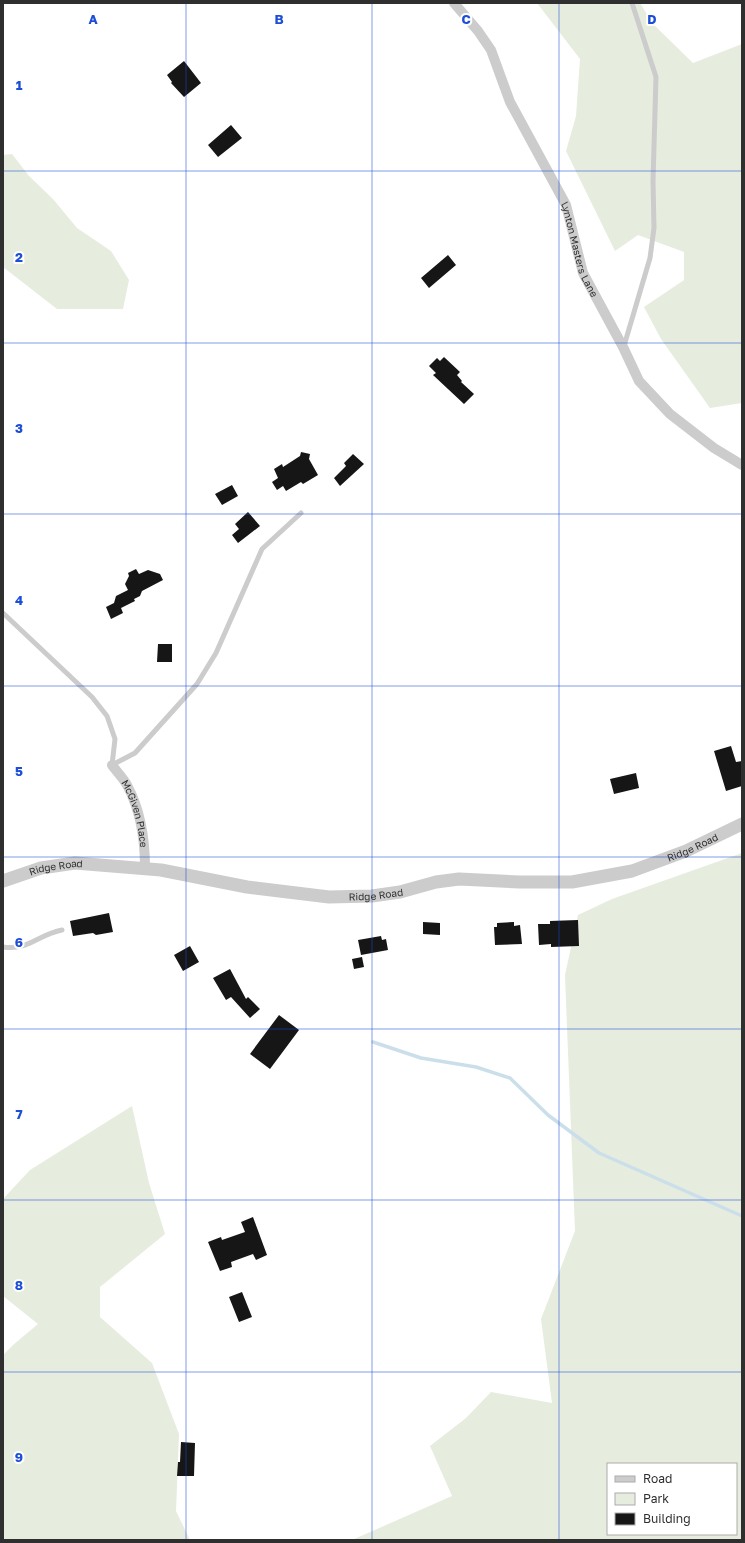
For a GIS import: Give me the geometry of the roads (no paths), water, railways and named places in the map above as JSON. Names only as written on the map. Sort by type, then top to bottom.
[{"type":"street","name":"Lynton Masters Lane","points":[[454,3],[478,31],[491,50],[510,102],[566,205],[583,273],[624,347],[639,381],[670,414],[714,448],[742,465]]},
{"type":"street","name":"McGiven Place","points":[[112,765],[127,784],[139,814],[145,850],[145,868]]},
{"type":"street","name":"Ridge Road","points":[[3,881],[41,868],[63,864],[89,863],[145,868],[191,875],[247,887],[329,897],[372,896],[400,892],[436,882],[459,879],[519,882],[572,882],[632,872],[686,850],[742,824]]},
{"type":"lane","points":[[624,347],[650,258],[654,228],[653,181],[656,77],[632,3]]},
{"type":"lane","points":[[112,765],[135,753],[197,684],[216,653],[262,549],[301,513]]},
{"type":"lane","points":[[3,613],[92,697],[107,716],[115,739],[112,765]]},
{"type":"lane","points":[[3,947],[23,947],[44,935],[62,930]]},
{"type":"waterway","points":[[373,1042],[421,1058],[476,1067],[510,1078],[548,1115],[599,1153],[742,1216]]}]
